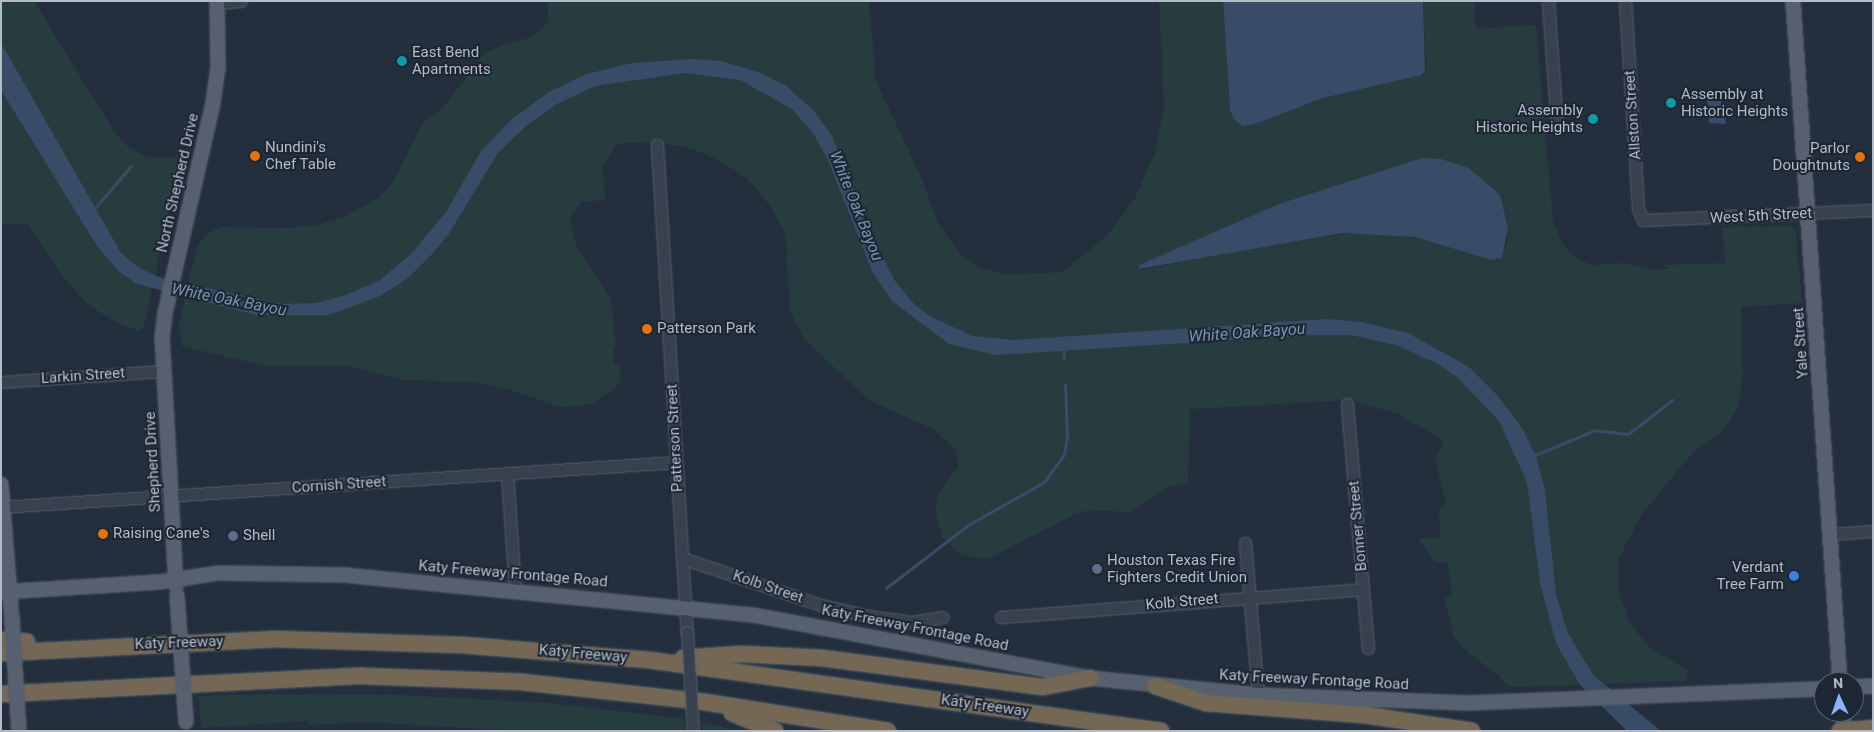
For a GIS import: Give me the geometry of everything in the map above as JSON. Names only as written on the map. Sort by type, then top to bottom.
[{"type":"highway","name":"Katy Freeway","points":[[1,653],[86,646],[273,639],[462,645],[649,660],[1161,731]]},
{"type":"highway","points":[[1,640],[86,646]]},
{"type":"highway","points":[[649,660],[742,654],[822,658],[1043,687],[1090,678]]},
{"type":"highway","points":[[1,694],[362,676],[522,682],[705,702],[888,731]]},
{"type":"highway","points":[[1155,686],[1206,703],[1365,715],[1472,731]]},
{"type":"highway","points":[[705,702],[775,731]]},
{"type":"highway","points":[[1842,731],[1873,728]]},
{"type":"main road","name":"Yale Street","points":[[1793,1],[1839,672]]},
{"type":"main road","name":"North Shepherd Drive","points":[[164,371],[162,338],[183,238],[203,157],[218,68],[217,2]]},
{"type":"main road","name":"Shepherd Drive","points":[[164,371],[175,579],[187,726]]},
{"type":"main road","points":[[1,484],[5,592],[11,608],[19,731]]},
{"type":"main road","name":"Katy Freeway Frontage Road","points":[[5,592],[155,582],[219,573],[291,572],[685,606],[849,632],[1090,678],[1258,695],[1468,703],[1814,689]]},
{"type":"street","points":[[217,2],[240,1]]},
{"type":"street","points":[[1548,1],[1556,127]]},
{"type":"street","name":"Allston Street","points":[[1625,1],[1638,209],[1643,220],[1649,222]]},
{"type":"street","name":"Patterson Street","points":[[657,145],[693,730]]},
{"type":"street","name":"West 5th Street","points":[[1649,222],[1873,210]]},
{"type":"street","name":"Larkin Street","points":[[1,382],[164,371]]},
{"type":"street","name":"Bonner Street","points":[[1347,404],[1368,648]]},
{"type":"street","name":"Cornish Street","points":[[2,507],[676,462]]},
{"type":"street","points":[[507,474],[515,591]]},
{"type":"street","points":[[1831,534],[1873,531]]},
{"type":"street","points":[[1245,543],[1258,695]]},
{"type":"street","name":"Kolb Street","points":[[682,558],[821,605],[868,616],[912,622],[943,617]]},
{"type":"street","name":"Kolb Street","points":[[1000,617],[1250,596],[1363,589]]},
{"type":"green space","points":[[1,1],[34,1],[113,130],[128,147],[147,157],[177,158],[181,162],[143,328],[139,331],[115,322],[86,303],[62,275],[27,223],[1,225]]},
{"type":"green space","points":[[548,1],[869,1],[876,82],[918,170],[938,223],[960,254],[980,267],[1005,275],[1062,272],[1108,235],[1135,198],[1154,155],[1164,108],[1159,1],[1223,1],[1230,110],[1252,125],[1323,98],[1394,80],[1426,67],[1423,1],[1474,1],[1476,29],[1536,25],[1553,221],[1562,243],[1572,255],[1591,265],[1624,263],[1650,270],[1670,268],[1662,265],[1725,263],[1722,227],[1791,226],[1796,232],[1802,303],[1741,307],[1743,378],[1737,410],[1723,431],[1693,452],[1641,515],[1619,558],[1619,591],[1629,622],[1650,648],[1686,669],[1688,678],[1685,681],[1512,687],[1504,683],[1500,676],[1468,653],[1454,637],[1445,598],[1452,597],[1448,562],[1435,562],[1419,539],[1440,538],[1439,509],[1446,503],[1435,461],[1443,441],[1401,415],[1352,400],[1190,409],[1188,484],[1169,486],[1130,512],[1089,510],[1073,515],[992,557],[973,558],[960,554],[942,537],[935,510],[939,492],[958,467],[956,450],[933,429],[869,400],[804,339],[790,311],[785,232],[772,209],[756,188],[737,171],[704,153],[681,146],[643,142],[616,144],[603,167],[605,200],[582,202],[571,215],[572,232],[578,249],[611,299],[616,346],[613,346],[614,365],[620,365],[621,380],[618,385],[592,404],[559,407],[510,390],[476,382],[404,380],[346,365],[261,365],[182,346],[179,324],[197,248],[204,236],[220,227],[290,228],[317,225],[344,217],[375,200],[391,185],[423,123],[443,108],[484,54],[503,45],[529,38],[541,30],[548,20]],"holes":[[[1432,158],[1469,168],[1500,195],[1508,228],[1507,244],[1499,260],[1415,237],[1360,232],[1267,244],[1142,270],[1138,267],[1279,204]]]},
{"type":"green space","points":[[267,694],[400,695],[549,703],[685,719],[686,731],[520,731],[366,722],[309,725],[308,721],[201,728],[199,696]]},
{"type":"green space","points":[[702,722],[738,731],[703,731]]},
{"type":"water","points":[[1223,1],[1423,1],[1425,71],[1421,75],[1323,98],[1252,125],[1243,126],[1234,119],[1230,110]]},
{"type":"water","name":"White Oak Bayou","points":[[1,43],[121,253],[139,268],[162,278],[280,304],[316,303],[346,295],[380,280],[411,254],[446,212],[481,151],[512,119],[549,92],[587,74],[632,63],[692,59],[721,61],[761,73],[785,85],[813,110],[832,136],[871,234],[895,281],[914,304],[928,315],[972,336],[1014,340],[1327,319],[1361,322],[1408,333],[1469,367],[1497,395],[1522,428],[1536,456],[1545,490],[1556,594],[1567,631],[1593,675],[1661,731],[1627,731],[1580,685],[1556,643],[1540,583],[1527,482],[1499,421],[1457,377],[1436,363],[1396,345],[1351,335],[1313,335],[995,355],[949,344],[892,301],[872,271],[827,158],[813,133],[792,109],[740,80],[685,73],[595,86],[555,105],[526,126],[498,153],[448,235],[432,254],[408,278],[380,296],[329,315],[256,315],[137,284],[118,271],[97,246],[1,90]]},
{"type":"water","points":[[1721,99],[1721,104],[1725,104],[1726,124],[1709,123],[1707,100]]},
{"type":"water","points":[[1422,158],[1441,159],[1469,168],[1500,195],[1508,228],[1502,258],[1492,260],[1415,237],[1342,233],[1139,269],[1139,265],[1279,204]]},
{"type":"waterway","points":[[94,209],[131,166]]},
{"type":"waterway","points":[[1063,347],[1064,359]]},
{"type":"waterway","points":[[886,588],[968,525],[1044,482],[1064,454],[1067,437],[1065,384]]},
{"type":"waterway","points":[[1533,456],[1595,430],[1628,434],[1672,400]]},
{"type":"place","name":"East Bend Apartments","points":[[402,61]]},
{"type":"place","name":"Assembly at Historic Heights","points":[[1671,103]]},
{"type":"place","name":"Assembly Historic Heights","points":[[1593,119]]},
{"type":"place","name":"Nundini's Chef Table","points":[[255,156]]},
{"type":"place","name":"Parlor Doughtnuts","points":[[1860,157]]},
{"type":"place","name":"Patterson Park","points":[[647,329]]},
{"type":"place","name":"Raising Cane's","points":[[103,534]]},
{"type":"place","name":"Shell","points":[[233,536]]},
{"type":"place","name":"Houston Texas Fire Fighters Credit Union","points":[[1097,569]]},
{"type":"place","name":"Verdant Tree Farm","points":[[1794,576]]}]
